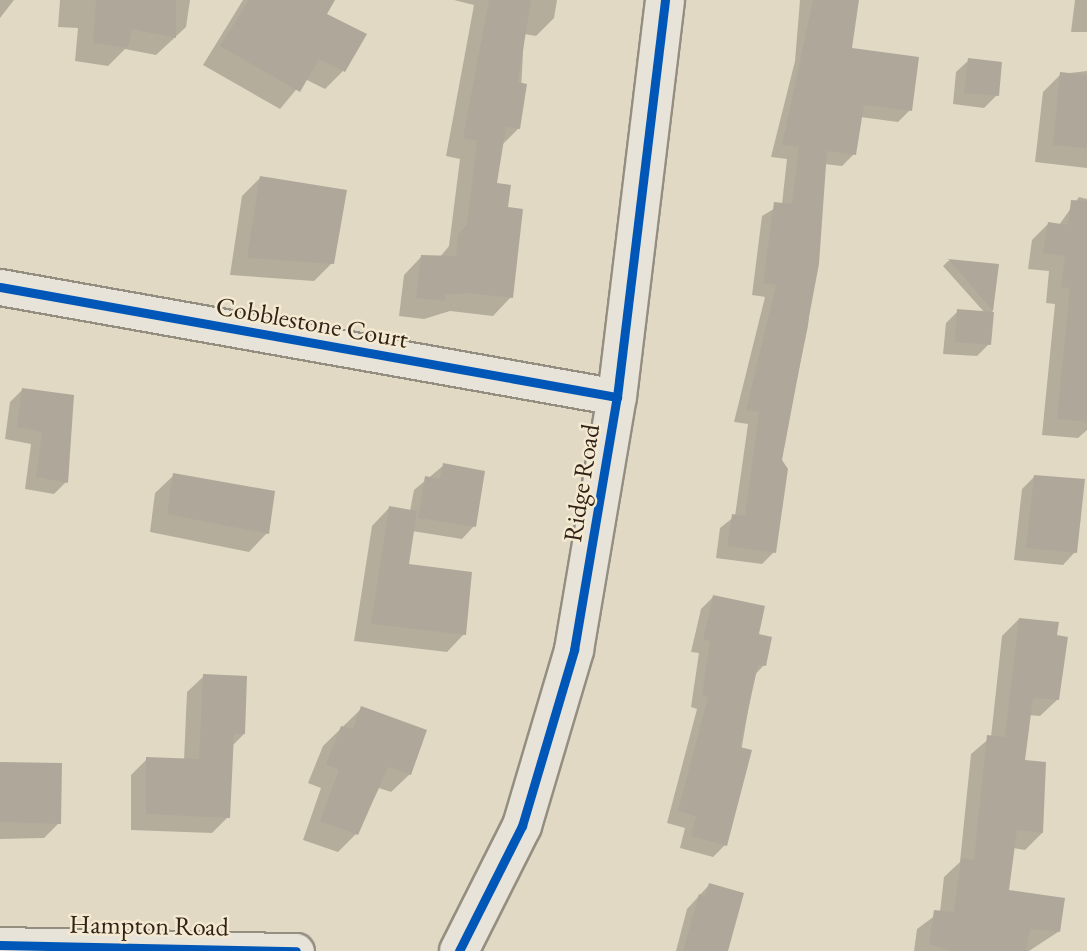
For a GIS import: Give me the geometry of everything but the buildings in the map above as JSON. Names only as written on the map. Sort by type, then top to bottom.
[{"type":"street","name":"Ridge Road","points":[[459,951],[522,826],[574,650],[617,397],[665,0]]},
{"type":"street","name":"Cobblestone Court","points":[[0,287],[617,397]]},
{"type":"street","name":"Hampton Road","points":[[0,944],[296,951]]},
{"type":"cycle path","points":[[459,951],[522,826],[574,650],[617,397],[665,0]]},
{"type":"cycle path","points":[[0,287],[617,397]]},
{"type":"cycle path","points":[[0,945],[296,951]]}]
